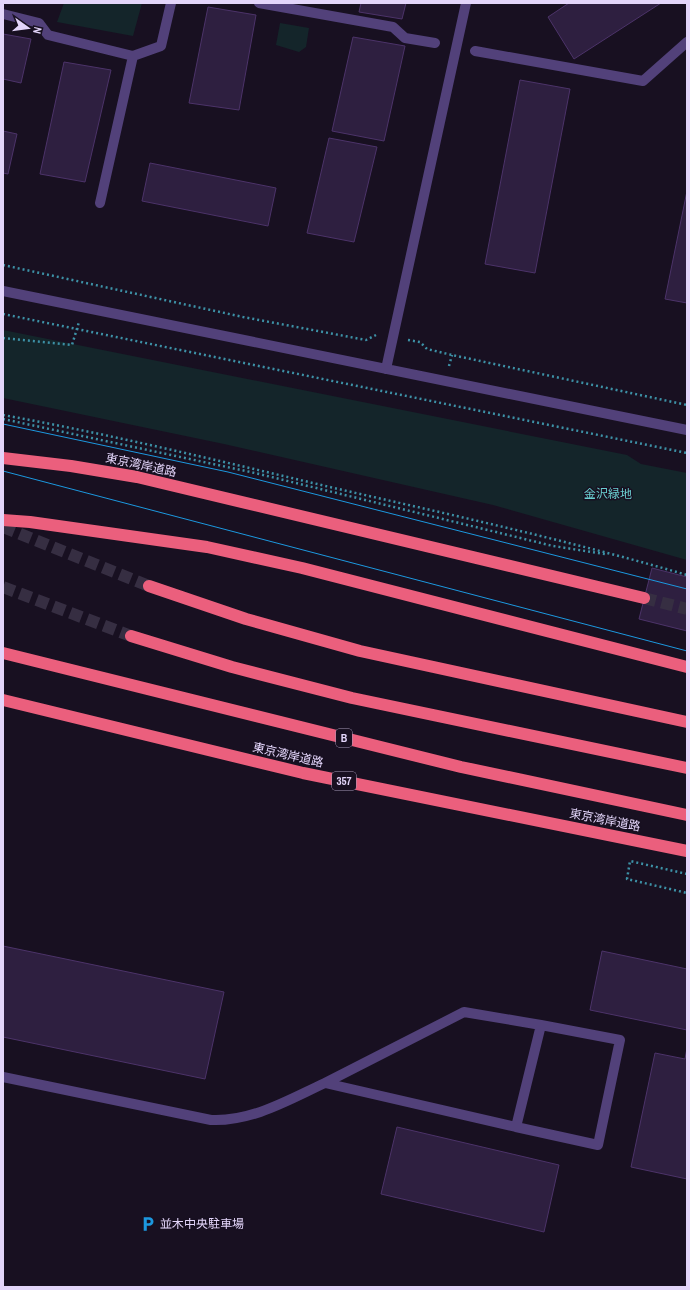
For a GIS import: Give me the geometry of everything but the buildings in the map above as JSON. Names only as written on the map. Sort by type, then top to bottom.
[{"type":"highway","name":"東京湾岸道路","points":[[3,458],[71,466],[137,477],[644,598]]},
{"type":"highway","points":[[3,520],[124,534],[222,551],[302,568],[687,667]]},
{"type":"highway","points":[[149,586],[246,619],[360,651],[687,722]]},
{"type":"highway","points":[[131,636],[232,667],[352,698],[687,768]]},
{"type":"highway","name":"B","points":[[3,653],[454,765],[687,815]]},
{"type":"highway","name":"東京湾岸道路","points":[[3,700],[303,773],[687,851]]},
{"type":"street","points":[[3,14],[39,22],[48,35],[133,56],[161,46],[171,3]]},
{"type":"street","points":[[259,3],[393,27],[405,38],[435,43]]},
{"type":"street","points":[[386,369],[466,3]]},
{"type":"street","points":[[476,52],[643,81],[687,42]]},
{"type":"street","points":[[100,203],[133,56]]},
{"type":"street","points":[[3,291],[687,430]]},
{"type":"street","points":[[3,1077],[212,1120],[227,1121],[259,1112],[326,1083],[464,1012],[620,1040],[598,1145],[516,1128],[326,1083]]},
{"type":"street","points":[[516,1128],[541,1025]]},
{"type":"path","points":[[3,265],[243,318],[366,340],[379,333],[420,342],[427,349],[687,405]]},
{"type":"path","points":[[3,314],[687,453]]},
{"type":"path","points":[[3,338],[72,345],[78,330]]},
{"type":"path","points":[[3,415],[83,430],[426,509],[625,557],[687,575]]},
{"type":"path","points":[[3,420],[255,473],[553,546],[625,557]]},
{"type":"path","points":[[687,874],[630,861],[627,880],[687,893]]},
{"type":"green space","points":[[64,3],[142,3],[133,36],[57,22]]},
{"type":"green space","points":[[280,23],[309,28],[306,47],[299,52],[276,45]]},
{"type":"green space","name":"金沢緑地","points":[[3,330],[627,455],[641,464],[687,473],[687,560],[493,505],[224,444],[3,398]]},
{"type":"tunnel","points":[[3,527],[149,586]]},
{"type":"tunnel","points":[[3,587],[131,636]]},
{"type":"tunnel","points":[[644,598],[687,609]]},
{"type":"tram line","points":[[3,424],[228,472],[687,589]]},
{"type":"tram line","points":[[3,471],[687,651]]},
{"type":"place","name":"並木中央駐車場","points":[[148,1224]]}]
